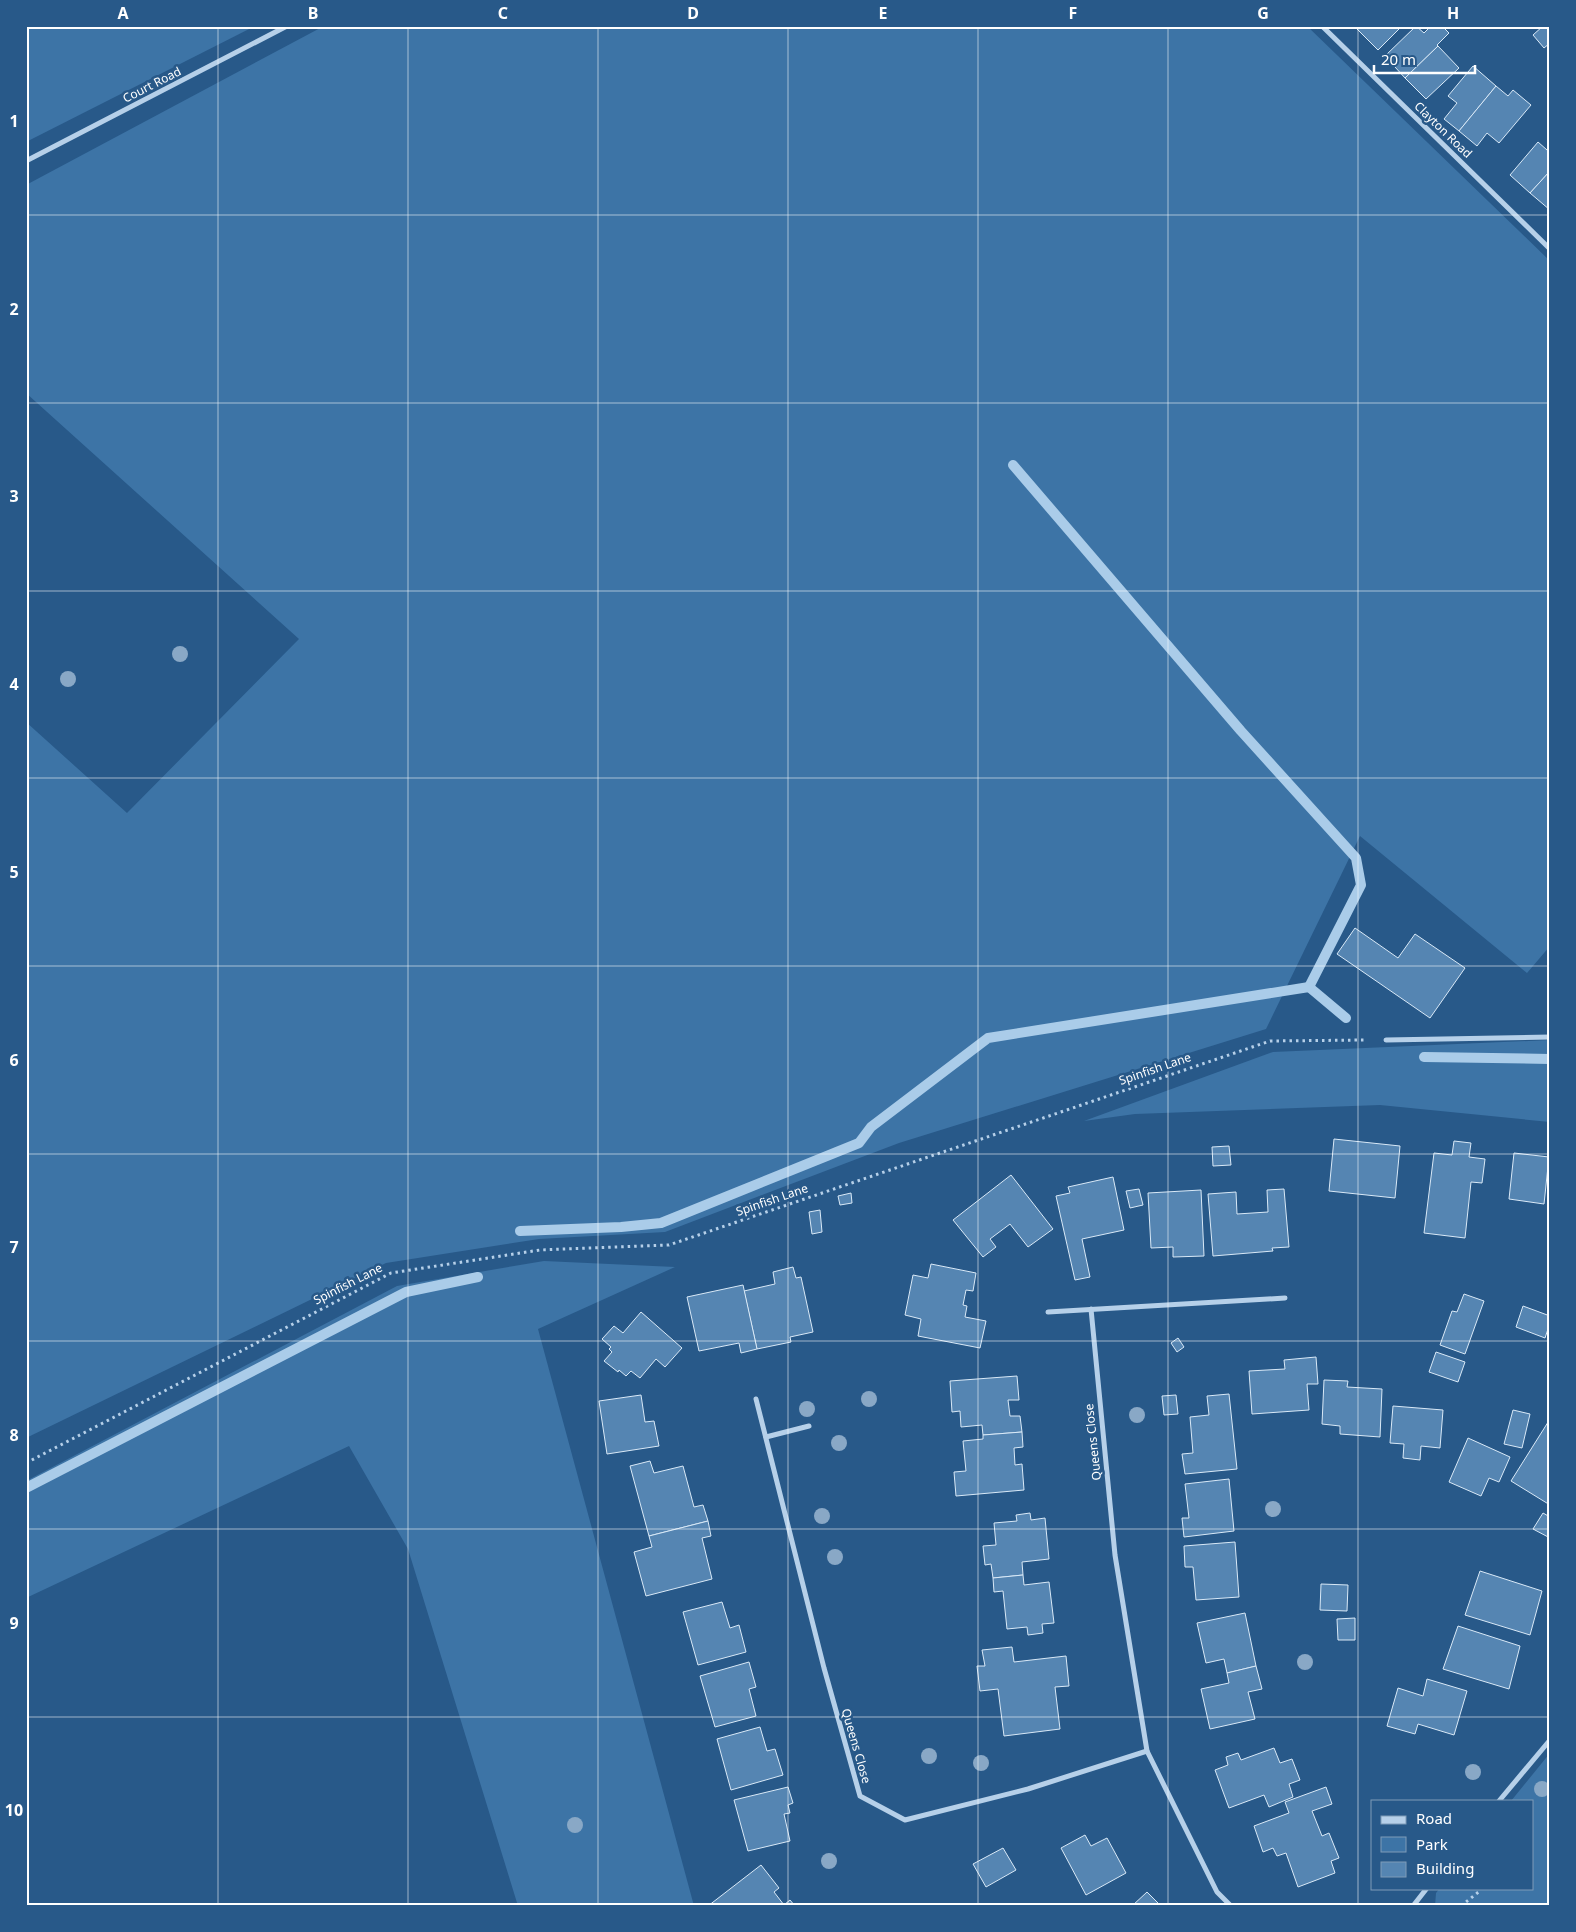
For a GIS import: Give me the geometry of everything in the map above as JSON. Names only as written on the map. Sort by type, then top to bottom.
[{"type":"street","name":"Court Road","points":[[26,161],[287,26]]},
{"type":"street","name":"Clayton Road","points":[[1322,26],[1550,249]]},
{"type":"street","points":[[1386,1040],[1550,1037]]},
{"type":"street","points":[[1048,1312],[1285,1298]]},
{"type":"street","name":"Queens Close","points":[[1091,1309],[1115,1555],[1147,1750],[1217,1892],[1231,1906]]},
{"type":"street","name":"Queens Close","points":[[756,1399],[824,1668],[860,1796],[905,1820],[1028,1789],[1147,1750]]},
{"type":"street","points":[[766,1437],[809,1426]]},
{"type":"street","points":[[1500,1800],[1550,1740]]},
{"type":"street","points":[[1412,1906],[1425,1890]]},
{"type":"path","name":"Spinfish Lane","points":[[26,1463],[391,1273],[540,1250],[669,1245],[1270,1041],[1386,1040]]},
{"type":"path","points":[[1460,1906],[1481,1890]]},
{"type":"green space","points":[[26,26],[255,26],[26,142]]},
{"type":"green space","points":[[324,26],[1307,26],[1550,261],[1550,946],[1527,973],[1360,836],[1266,1029],[899,1143],[665,1232],[539,1239],[386,1263],[26,1438],[26,722],[127,813],[299,639],[26,393],[26,185]]},
{"type":"green space","points":[[1550,1040],[1550,1122],[1380,1105],[1135,1114],[1084,1121],[1273,1052]]},
{"type":"green space","points":[[544,1261],[675,1267],[538,1329],[694,1906],[518,1906],[408,1549],[349,1446],[26,1598],[26,1481],[397,1286]]},
{"type":"green space","points":[[1550,1753],[1550,1906],[1435,1906],[1436,1893],[1438,1890],[1534,1890],[1534,1800],[1512,1800]]},
{"type":"building","points":[[1354,26],[1402,26],[1378,50]]},
{"type":"building","points":[[1416,26],[1424,33],[1431,26],[1442,26],[1449,33],[1405,78],[1385,56]]},
{"type":"building","points":[[1543,26],[1550,30],[1550,43],[1544,48],[1533,35]]},
{"type":"building","points":[[1438,46],[1459,68],[1426,99],[1405,78]]},
{"type":"building","points":[[1473,66],[1496,86],[1459,131],[1444,119],[1457,103],[1448,96]]},
{"type":"building","points":[[1496,86],[1508,96],[1513,90],[1531,105],[1499,143],[1487,133],[1477,146],[1459,131]]},
{"type":"building","points":[[1538,142],[1547,150],[1550,147],[1550,171],[1530,193],[1510,175]]},
{"type":"building","points":[[1550,171],[1550,210],[1530,193]]},
{"type":"building","points":[[1355,928],[1398,958],[1415,934],[1465,968],[1430,1018],[1337,954]]},
{"type":"building","points":[[1334,1139],[1400,1146],[1395,1198],[1329,1191]]},
{"type":"building","points":[[1454,1141],[1471,1143],[1469,1157],[1485,1159],[1482,1183],[1471,1182],[1465,1238],[1424,1233],[1434,1153],[1452,1155]]},
{"type":"building","points":[[1229,1146],[1231,1165],[1213,1166],[1212,1147]]},
{"type":"building","points":[[1514,1153],[1549,1157],[1544,1204],[1509,1199]]},
{"type":"building","points":[[1011,1175],[1053,1229],[1028,1247],[1010,1224],[990,1239],[996,1247],[983,1257],[953,1220]]},
{"type":"building","points":[[1113,1177],[1124,1230],[1082,1239],[1090,1277],[1075,1280],[1056,1196],[1070,1193],[1068,1187]]},
{"type":"building","points":[[1139,1189],[1143,1205],[1130,1208],[1126,1191]]},
{"type":"building","points":[[1284,1189],[1289,1247],[1272,1248],[1273,1251],[1213,1256],[1208,1194],[1236,1192],[1237,1214],[1268,1212],[1267,1190]]},
{"type":"building","points":[[1201,1190],[1204,1256],[1173,1257],[1173,1247],[1151,1248],[1148,1193]]},
{"type":"building","points":[[851,1193],[852,1203],[840,1205],[838,1196]]},
{"type":"building","points":[[820,1210],[822,1232],[812,1234],[809,1212]]},
{"type":"building","points":[[931,1264],[976,1273],[973,1291],[966,1290],[963,1305],[967,1306],[965,1317],[986,1321],[980,1348],[918,1336],[921,1319],[905,1315],[913,1275],[928,1278]]},
{"type":"building","points":[[793,1267],[796,1278],[801,1277],[813,1332],[790,1337],[791,1342],[757,1349],[744,1291],[775,1284],[773,1272]]},
{"type":"building","points":[[743,1285],[757,1349],[741,1353],[739,1343],[699,1351],[687,1297]]},
{"type":"building","points":[[1464,1294],[1484,1301],[1465,1354],[1440,1345],[1452,1311],[1457,1312]]},
{"type":"building","points":[[1523,1306],[1550,1316],[1550,1323],[1545,1338],[1516,1327]]},
{"type":"building","points":[[641,1312],[682,1348],[665,1367],[656,1359],[640,1378],[631,1371],[626,1376],[604,1361],[612,1352],[609,1349],[611,1347],[602,1339],[614,1326],[623,1333]]},
{"type":"building","points":[[1178,1338],[1184,1347],[1177,1352],[1171,1343]]},
{"type":"building","points":[[1436,1352],[1465,1362],[1458,1382],[1429,1372]]},
{"type":"building","points":[[1316,1357],[1318,1384],[1307,1384],[1309,1410],[1252,1414],[1249,1371],[1285,1369],[1284,1360]]},
{"type":"building","points":[[1017,1376],[1019,1400],[1008,1400],[1010,1416],[1020,1416],[1022,1432],[983,1435],[982,1425],[961,1427],[960,1411],[952,1412],[950,1381]]},
{"type":"building","points":[[1324,1380],[1348,1381],[1347,1387],[1382,1389],[1380,1437],[1340,1434],[1340,1426],[1322,1424]]},
{"type":"building","points":[[1229,1394],[1237,1469],[1185,1474],[1182,1454],[1193,1453],[1190,1417],[1209,1415],[1207,1396]]},
{"type":"building","points":[[641,1395],[645,1422],[654,1421],[659,1446],[607,1454],[599,1401]]},
{"type":"building","points":[[1176,1395],[1178,1414],[1164,1415],[1162,1396]]},
{"type":"building","points":[[1393,1406],[1443,1410],[1440,1448],[1421,1446],[1420,1460],[1403,1458],[1404,1444],[1390,1443]]},
{"type":"building","points":[[1513,1410],[1530,1414],[1522,1448],[1504,1444]]},
{"type":"building","points":[[1550,1419],[1550,1505],[1511,1481]]},
{"type":"building","points":[[1022,1432],[1023,1447],[1014,1448],[1015,1465],[1022,1464],[1024,1490],[956,1496],[954,1472],[966,1471],[963,1441],[983,1439],[983,1435]]},
{"type":"building","points":[[1468,1438],[1510,1457],[1499,1482],[1489,1478],[1481,1496],[1449,1482]]},
{"type":"building","points":[[650,1461],[654,1473],[683,1466],[694,1507],[703,1505],[708,1521],[649,1536],[630,1466]]},
{"type":"building","points":[[1229,1479],[1234,1531],[1184,1537],[1182,1518],[1189,1518],[1185,1484]]},
{"type":"building","points":[[1030,1513],[1031,1520],[1045,1518],[1049,1559],[1022,1562],[1023,1575],[993,1578],[991,1564],[985,1565],[983,1546],[996,1545],[994,1523],[1017,1521],[1016,1515]]},
{"type":"building","points":[[1543,1513],[1550,1517],[1550,1538],[1533,1529]]},
{"type":"building","points":[[708,1521],[711,1536],[702,1538],[712,1579],[646,1596],[634,1552],[652,1547],[649,1536]]},
{"type":"building","points":[[1235,1542],[1239,1597],[1196,1600],[1193,1567],[1185,1567],[1184,1546]]},
{"type":"building","points":[[1480,1571],[1542,1591],[1530,1635],[1465,1615]]},
{"type":"building","points":[[1023,1575],[1024,1585],[1049,1582],[1054,1623],[1042,1624],[1043,1633],[1028,1635],[1027,1627],[1007,1629],[1003,1591],[994,1592],[993,1578]]},
{"type":"building","points":[[1321,1584],[1348,1585],[1347,1611],[1320,1610]]},
{"type":"building","points":[[722,1602],[730,1628],[739,1625],[746,1652],[698,1665],[683,1612]]},
{"type":"building","points":[[1245,1613],[1256,1666],[1227,1673],[1224,1659],[1206,1663],[1197,1623]]},
{"type":"building","points":[[1355,1618],[1355,1640],[1338,1640],[1337,1619]]},
{"type":"building","points":[[1458,1626],[1520,1646],[1509,1689],[1443,1669]]},
{"type":"building","points":[[1012,1647],[1014,1662],[1066,1656],[1069,1686],[1055,1687],[1060,1729],[1004,1736],[998,1689],[980,1691],[977,1666],[985,1666],[982,1650]]},
{"type":"building","points":[[749,1662],[756,1687],[749,1689],[756,1716],[715,1727],[700,1676]]},
{"type":"building","points":[[1256,1666],[1262,1689],[1248,1692],[1255,1719],[1210,1729],[1201,1689],[1229,1683],[1227,1673]]},
{"type":"building","points":[[1427,1679],[1467,1691],[1454,1735],[1418,1724],[1415,1734],[1387,1726],[1398,1688],[1423,1696]]},
{"type":"building","points":[[760,1727],[767,1751],[775,1749],[783,1775],[731,1790],[717,1739]]},
{"type":"building","points":[[1274,1748],[1280,1763],[1292,1759],[1300,1780],[1289,1784],[1293,1797],[1269,1807],[1264,1795],[1229,1808],[1215,1770],[1228,1765],[1226,1757],[1238,1753],[1241,1760]]},
{"type":"building","points":[[788,1787],[793,1803],[788,1805],[790,1813],[784,1814],[790,1841],[748,1851],[734,1800]]},
{"type":"building","points":[[1326,1787],[1332,1804],[1312,1811],[1322,1836],[1329,1833],[1339,1858],[1331,1861],[1335,1873],[1298,1887],[1286,1853],[1277,1856],[1273,1848],[1263,1852],[1254,1826],[1289,1813],[1285,1802]]},
{"type":"building","points":[[1085,1835],[1091,1846],[1107,1838],[1126,1873],[1086,1895],[1061,1848]]},
{"type":"building","points":[[1003,1848],[1016,1870],[986,1887],[973,1864]]},
{"type":"building","points":[[761,1865],[779,1888],[774,1892],[784,1905],[790,1900],[795,1906],[708,1906]]},
{"type":"building","points":[[1147,1892],[1161,1906],[1132,1906]]},
{"type":"waterway","points":[[1013,465],[1241,731],[1356,858],[1361,885],[1309,987]]},
{"type":"waterway","points":[[520,1231],[621,1227],[661,1223],[859,1143],[871,1127],[988,1038],[1309,987],[1346,1018]]},
{"type":"waterway","points":[[1424,1057],[1550,1059]]},
{"type":"waterway","points":[[26,1488],[406,1292],[478,1277]]}]
